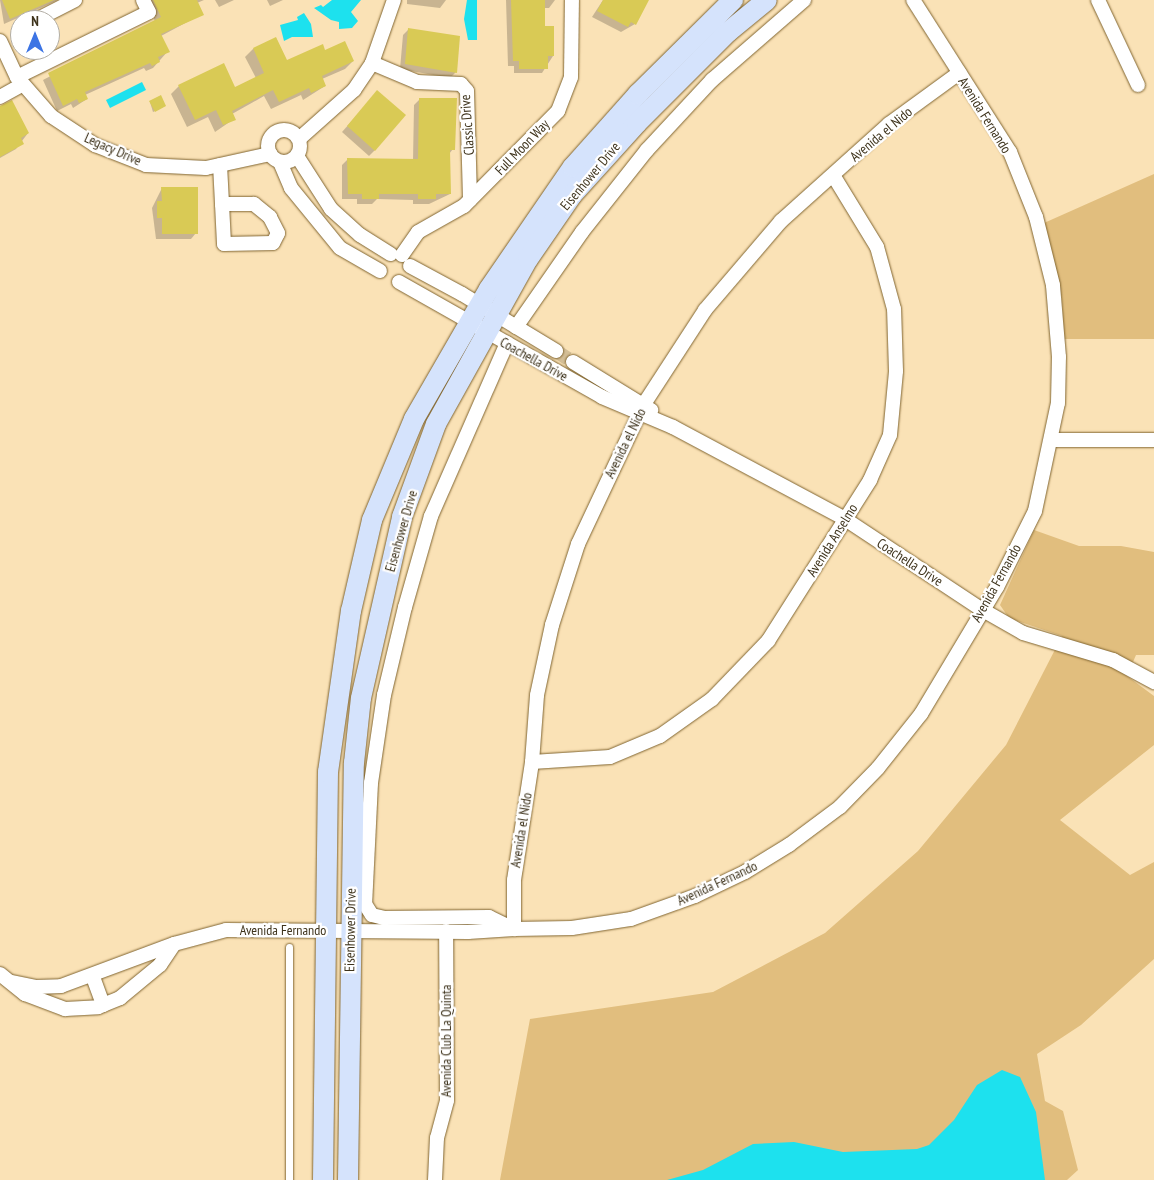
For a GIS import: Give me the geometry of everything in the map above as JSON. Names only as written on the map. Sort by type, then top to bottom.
[{"type":"main road","name":"Eisenhower Drive","points":[[323,1180],[325,931],[331,743],[351,611],[372,520],[414,419],[475,314],[573,167],[638,94],[733,0]]},
{"type":"main road","name":"Eisenhower Drive","points":[[348,1180],[350,930],[354,763],[361,698],[402,517],[436,424],[528,259],[572,195],[637,123],[728,32],[766,0]]},
{"type":"street","points":[[56,10],[75,0]]},
{"type":"street","points":[[60,50],[149,12],[143,0]]},
{"type":"street","points":[[299,139],[354,90],[372,63],[394,0]]},
{"type":"street","name":"Full Moon Way","points":[[400,258],[418,232],[448,217],[470,200],[561,105],[571,77],[572,0]]},
{"type":"street","name":"Eisenhower Drive","points":[[516,327],[582,232],[647,150],[712,80],[804,0]]},
{"type":"street","name":"Avenida Fernando","points":[[12,982],[36,987],[61,986],[93,977],[174,944],[226,930],[446,932],[572,928],[631,919],[704,892],[789,846],[840,807],[878,768],[921,714],[981,609],[997,587],[1035,511],[1052,440],[1058,403],[1059,357],[1053,285],[1036,217],[1010,152],[913,0]]},
{"type":"street","points":[[1098,0],[1138,86]]},
{"type":"street","name":"Legacy Drive","points":[[0,41],[20,81],[51,116],[95,144],[146,165],[206,168],[275,158]]},
{"type":"street","points":[[0,97],[43,60]]},
{"type":"street","name":"Classic Drive","points":[[372,63],[417,82],[461,84],[467,91],[470,200]]},
{"type":"street","name":"Avenida el Nido","points":[[514,929],[514,880],[532,762],[538,695],[552,626],[578,544],[642,408],[705,310],[782,221],[889,124],[959,73]]},
{"type":"street","points":[[291,132],[299,139],[300,148],[297,156],[289,162],[275,158],[269,143],[275,134],[291,132]]},
{"type":"street","name":"Coachella Drive","points":[[297,156],[306,174],[336,214],[400,258],[475,314],[492,324],[507,343],[582,386],[642,408]]},
{"type":"street","name":"Coachella Drive","points":[[275,158],[291,188],[340,248],[380,271],[387,281],[399,282],[475,314],[492,324],[516,327],[556,351]]},
{"type":"street","points":[[220,165],[222,204]]},
{"type":"street","name":"Avenida Anselmo","points":[[532,762],[610,757],[660,736],[712,699],[768,641],[870,480],[890,435],[896,371],[894,309],[877,247],[833,175]]},
{"type":"street","points":[[380,271],[381,263],[400,258],[408,274],[399,282]]},
{"type":"street","name":"Eisenhower Drive","points":[[365,904],[371,783],[384,695],[405,607],[431,516],[507,343]]},
{"type":"street","name":"Coachella Drive","points":[[573,362],[590,371],[642,408],[673,427],[845,519],[981,609],[1024,633],[1113,660],[1154,682]]},
{"type":"street","points":[[1052,440],[1154,440]]},
{"type":"street","name":"Avenida Fernando","points":[[365,904],[372,915],[384,918],[489,917],[514,929]]},
{"type":"street","name":"Avenida Club La Quinta","points":[[435,1180],[436,1138],[447,1092],[446,932]]},
{"type":"street","name":"Avenida Fernando","points":[[0,974],[25,994],[65,1009],[103,1005],[120,998],[160,965],[174,944]]},
{"type":"street","points":[[93,977],[103,1005]]},
{"type":"lane","points":[[323,228],[336,214]]},
{"type":"lane","points":[[582,386],[590,371]]},
{"type":"lane","points":[[289,947],[289,1180]]},
{"type":"shaded area","points":[[1154,174],[1154,339],[1064,339],[1062,299],[1044,223]]},
{"type":"shaded area","points":[[1034,530],[1079,546],[1121,546],[1154,552],[1154,655],[1136,655],[1127,676],[1154,696],[1154,745],[1060,820],[1130,875],[1154,862],[1154,959],[1081,1025],[1037,1054],[1045,1101],[1063,1111],[1078,1170],[1067,1180],[500,1180],[530,1019],[713,992],[825,933],[918,851],[1006,745],[1062,636],[1009,618],[1000,605]]},
{"type":"water","points":[[332,0],[361,0],[351,12],[358,21],[352,28],[339,29],[339,22],[331,20],[314,8],[321,5],[323,7]]},
{"type":"water","points":[[467,0],[477,0],[477,40],[468,40],[464,19]]},
{"type":"water","points":[[304,13],[311,24],[313,37],[292,37],[284,41],[280,25],[298,20],[297,17]]},
{"type":"water","points":[[142,82],[146,90],[110,108],[106,100]]},
{"type":"water","points":[[1002,1070],[1020,1077],[1036,1112],[1045,1180],[667,1180],[703,1170],[753,1144],[794,1142],[843,1152],[917,1149],[929,1145],[954,1120],[977,1085]]},
{"type":"building","points":[[2,0],[54,0],[31,10],[10,10],[10,19]]},
{"type":"building","points":[[153,0],[197,0],[204,15],[161,34],[170,52],[158,57],[160,62],[152,66],[150,63],[85,92],[88,99],[79,103],[77,99],[63,106],[48,73],[161,17]]},
{"type":"building","points":[[511,0],[545,0],[545,26],[554,26],[554,56],[548,56],[548,69],[519,69],[519,61],[513,61]]},
{"type":"building","points":[[603,0],[649,0],[636,25],[631,22],[628,27],[597,11]]},
{"type":"building","points":[[408,28],[460,36],[457,73],[405,64]]},
{"type":"building","points":[[276,37],[287,60],[323,44],[325,50],[345,41],[354,61],[322,76],[326,86],[311,93],[309,88],[279,102],[273,90],[232,111],[236,120],[223,125],[216,110],[195,120],[178,85],[224,63],[235,87],[264,73],[253,48]]},
{"type":"building","points":[[377,90],[406,115],[375,151],[347,126]]},
{"type":"building","points":[[161,95],[166,106],[155,112],[149,101]]},
{"type":"building","points":[[419,98],[457,98],[455,150],[450,150],[451,194],[436,194],[436,199],[418,199],[418,194],[379,194],[379,199],[362,199],[362,194],[348,194],[347,158],[418,159]]},
{"type":"building","points":[[12,100],[29,133],[21,138],[24,144],[0,157],[0,106]]},
{"type":"building","points":[[161,187],[198,187],[198,234],[162,234],[162,218],[157,218],[157,201],[162,201]]},
{"type":"tunnel","points":[[556,351],[573,362]]}]
